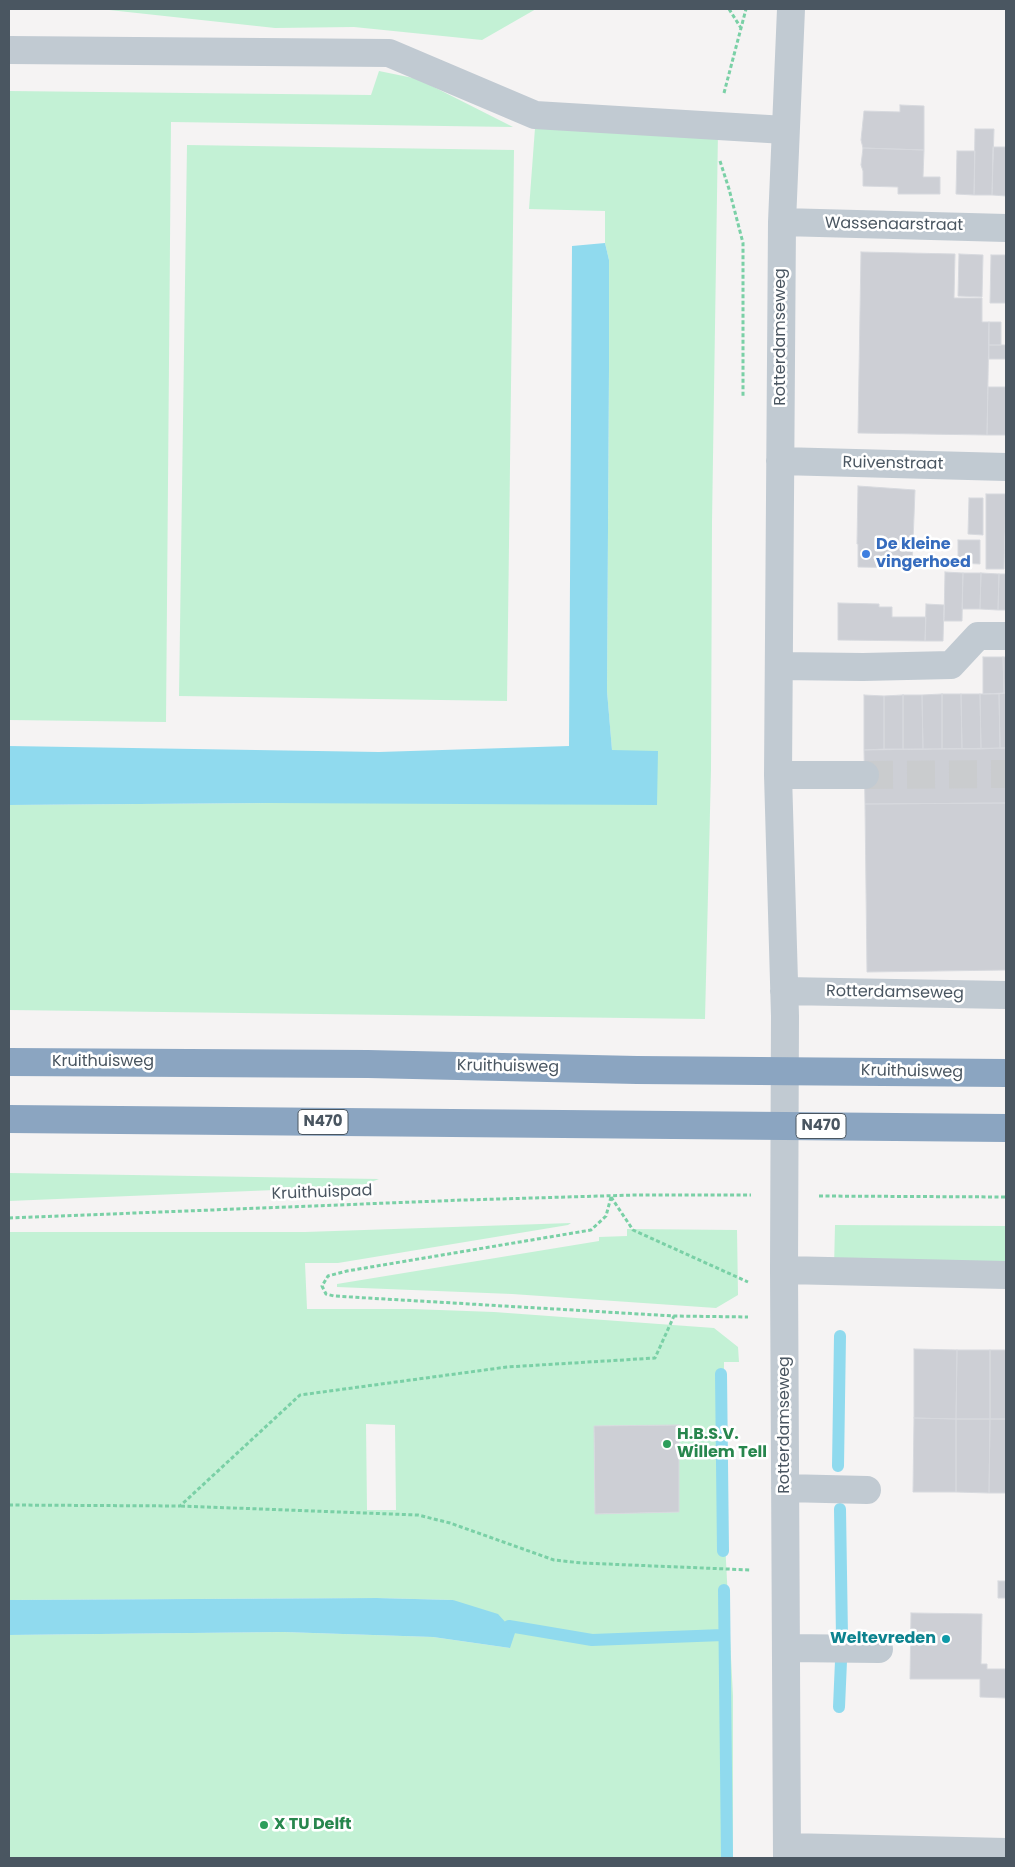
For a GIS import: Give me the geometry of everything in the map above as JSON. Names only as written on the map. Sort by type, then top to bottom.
[{"type":"highway","name":"Kruithuisweg","points":[[9,1062],[368,1064],[637,1070],[1006,1073]]},
{"type":"highway","name":"N470","points":[[9,1119],[1006,1128]]},
{"type":"street","name":"Rotterdamseweg","points":[[787,1852],[784,991],[778,775],[782,222],[791,9]]},
{"type":"street","points":[[9,50],[389,53],[535,116],[785,130]]},
{"type":"street","name":"Wassenaarstraat","points":[[782,222],[1006,228]]},
{"type":"street","name":"Ruivenstraat","points":[[780,461],[1006,467]]},
{"type":"street","points":[[779,666],[951,665],[978,636],[1006,636]]},
{"type":"street","points":[[778,775],[865,775]]},
{"type":"street","name":"Rotterdamseweg","points":[[784,991],[1006,995]]},
{"type":"street","points":[[784,1270],[1006,1275]]},
{"type":"street","points":[[785,1488],[867,1490]]},
{"type":"street","points":[[787,1648],[879,1649]]},
{"type":"street","points":[[787,1852],[1006,1852]]},
{"type":"path","points":[[729,9],[742,28]]},
{"type":"path","name":"Kruithuispad","points":[[9,1218],[464,1200],[610,1197],[636,1194]]},
{"type":"path","points":[[610,1197],[633,1230],[752,1284]]},
{"type":"path","points":[[610,1197],[606,1216],[591,1230],[346,1271],[328,1276],[322,1286],[326,1294],[334,1296],[674,1316],[748,1317]]},
{"type":"path","points":[[180,1506],[300,1395],[507,1367],[655,1358],[674,1316]]},
{"type":"path","points":[[9,1505],[180,1506],[418,1515],[450,1523],[554,1560],[582,1564],[752,1570]]},
{"type":"green space","points":[[100,9],[536,9],[482,40],[354,27],[275,28]]},
{"type":"green space","points":[[379,71],[418,79],[513,127],[171,122],[166,722],[9,720],[9,91],[371,95]]},
{"type":"green space","points":[[535,128],[718,131],[712,522],[711,770],[705,1019],[9,1010],[9,805],[269,803],[612,751],[607,691],[609,260],[605,243],[605,211],[529,209]]},
{"type":"green space","points":[[187,145],[514,150],[507,701],[179,696]]},
{"type":"green space","points":[[9,1173],[379,1179],[366,1184],[299,1189],[9,1201]]},
{"type":"green space","points":[[571,1223],[338,1263],[305,1263],[307,1309],[412,1309],[494,1312],[714,1328],[738,1347],[739,1362],[724,1362],[723,1503],[733,1696],[733,1858],[9,1858],[9,1635],[283,1632],[433,1637],[510,1648],[453,1600],[377,1598],[9,1600],[9,1232],[305,1232]],"holes":[[[366,1424],[395,1425],[396,1510],[367,1510]],[[678,1425],[679,1512],[595,1514],[594,1426]]]},
{"type":"green space","points":[[835,1225],[1006,1226],[1006,1269],[834,1268]]},
{"type":"green space","points":[[627,1229],[737,1230],[738,1295],[716,1308],[512,1294],[337,1287],[337,1284],[599,1241],[599,1237],[627,1236]]},
{"type":"water","points":[[605,243],[609,260],[607,691],[612,750],[658,751],[657,805],[269,803],[9,805],[9,746],[379,752],[569,746],[572,246]]},
{"type":"water","points":[[377,1598],[453,1600],[498,1614],[515,1633],[510,1648],[433,1637],[283,1632],[9,1635],[9,1600]]},
{"type":"building","points":[[900,105],[924,106],[924,150],[863,148],[861,140],[864,111],[900,112]]},
{"type":"building","points":[[975,129],[994,129],[992,195],[974,195]]},
{"type":"building","points":[[993,147],[1006,147],[1006,196],[992,195]]},
{"type":"building","points":[[863,148],[924,150],[923,177],[940,177],[940,194],[898,194],[898,187],[863,186],[861,165]]},
{"type":"building","points":[[957,151],[975,151],[974,195],[956,194]]},
{"type":"building","points":[[861,252],[955,254],[954,298],[982,298],[982,322],[989,322],[987,435],[858,433]]},
{"type":"building","points":[[959,254],[983,255],[982,297],[958,296]]},
{"type":"building","points":[[991,255],[1006,255],[1006,303],[990,303]]},
{"type":"building","points":[[989,322],[1001,322],[1001,345],[989,345]]},
{"type":"building","points":[[989,345],[1006,345],[1006,359],[989,359]]},
{"type":"building","points":[[988,387],[1006,387],[1006,435],[987,435]]},
{"type":"building","points":[[858,486],[915,490],[912,568],[858,567]]},
{"type":"building","points":[[986,494],[1006,494],[1004,569],[986,569]]},
{"type":"building","points":[[969,498],[983,498],[983,535],[968,534]]},
{"type":"building","points":[[958,540],[980,540],[980,564],[958,563]]},
{"type":"building","points":[[945,572],[963,573],[962,621],[944,621]]},
{"type":"building","points":[[963,573],[981,573],[980,609],[962,609]]},
{"type":"building","points":[[981,573],[999,574],[998,610],[980,609]]},
{"type":"building","points":[[999,574],[1006,574],[1006,610],[998,610]]},
{"type":"building","points":[[838,603],[879,604],[879,607],[892,607],[892,617],[926,617],[925,641],[838,640]]},
{"type":"building","points":[[926,604],[944,605],[943,641],[925,641]]},
{"type":"building","points":[[983,657],[1003,657],[1004,693],[983,694]]},
{"type":"building","points":[[1003,657],[1006,657],[1006,693],[1004,693]]},
{"type":"building","points":[[1006,693],[1006,748],[1000,748],[999,694]]},
{"type":"building","points":[[942,694],[961,694],[962,749],[942,749]]},
{"type":"building","points":[[942,694],[942,749],[923,749],[922,695]]},
{"type":"building","points":[[961,694],[980,694],[981,749],[962,749]]},
{"type":"building","points":[[980,694],[999,694],[1000,748],[981,749]]},
{"type":"building","points":[[864,695],[884,696],[884,749],[864,750]]},
{"type":"building","points":[[903,695],[903,749],[884,749],[884,696]]},
{"type":"building","points":[[903,695],[922,695],[923,749],[903,749]]},
{"type":"building","points":[[1006,748],[1006,803],[865,804],[864,750]]},
{"type":"building","points":[[1006,803],[1006,970],[867,972],[865,804]]},
{"type":"building","points":[[914,1349],[957,1350],[956,1419],[914,1418]]},
{"type":"building","points":[[957,1350],[990,1350],[990,1419],[956,1419]]},
{"type":"building","points":[[990,1350],[1006,1350],[1006,1419],[990,1419]]},
{"type":"building","points":[[914,1418],[956,1419],[956,1492],[913,1492]]},
{"type":"building","points":[[956,1419],[990,1419],[989,1493],[956,1492]]},
{"type":"building","points":[[990,1419],[1006,1419],[1006,1493],[989,1493]]},
{"type":"building","points":[[679,1425],[679,1512],[595,1514],[594,1426]]},
{"type":"building","points":[[998,1581],[1006,1581],[1006,1598],[998,1598]]},
{"type":"building","name":"Weltevreden","points":[[911,1613],[982,1614],[981,1664],[987,1664],[987,1669],[1006,1669],[1006,1698],[980,1697],[980,1679],[910,1679]]},
{"type":"waterway","points":[[838,1466],[840,1336]]},
{"type":"waterway","points":[[721,1374],[723,1551]]},
{"type":"waterway","points":[[840,1509],[842,1637]]},
{"type":"waterway","points":[[724,1590],[727,1858]]},
{"type":"waterway","points":[[509,1626],[592,1640],[723,1635]]},
{"type":"waterway","points":[[839,1707],[841,1661]]},
{"type":"tunnel","points":[[865,775],[1006,774]]},
{"type":"place","name":"De kleine vingerhoed","points":[[866,554]]},
{"type":"place","name":"H.B.S.V. Willem Tell","points":[[667,1444]]},
{"type":"place","name":"Weltevreden","points":[[946,1639]]},
{"type":"place","name":"X TU Delft","points":[[264,1825]]}]
